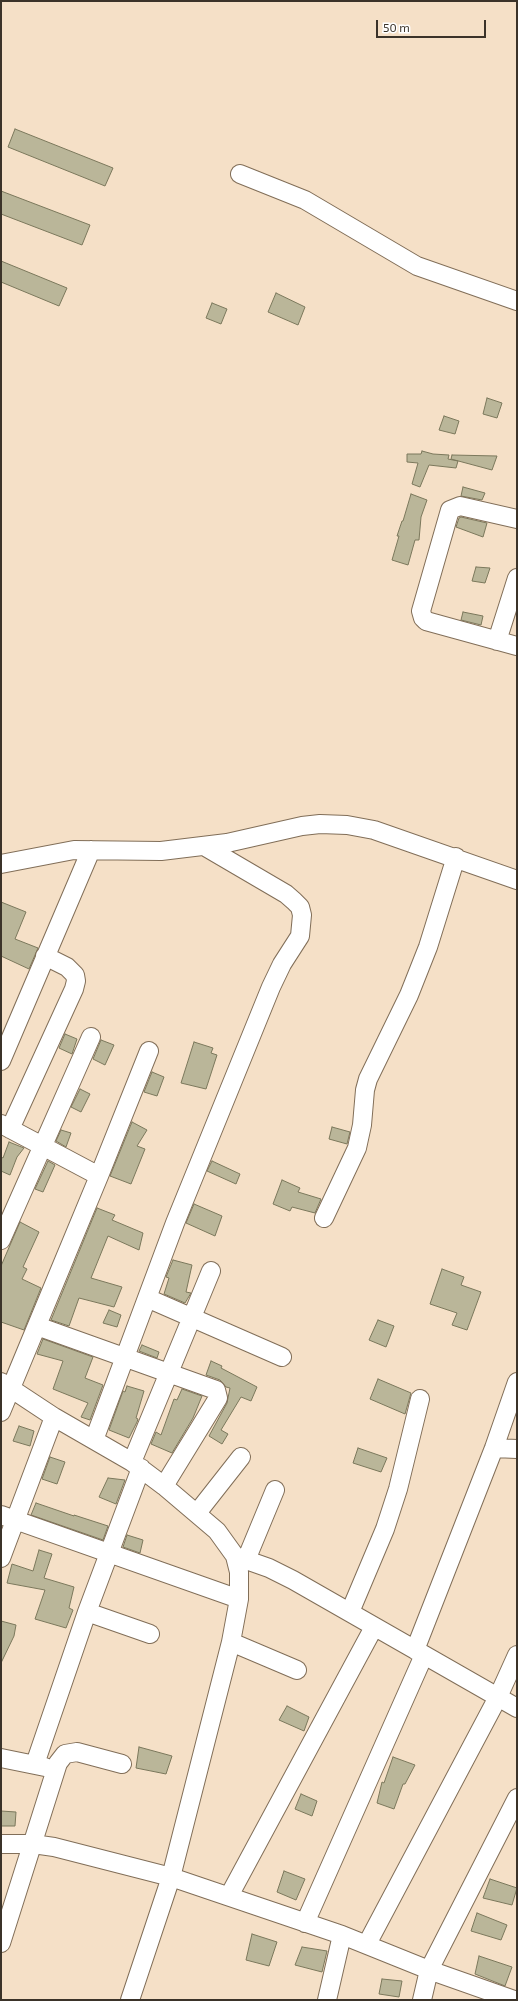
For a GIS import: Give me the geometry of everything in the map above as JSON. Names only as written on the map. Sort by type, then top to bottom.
[{"type":"street","points":[[240,174],[305,200],[417,266],[517,301]]},
{"type":"street","points":[[517,519],[460,506],[450,510],[421,611],[423,618],[426,621],[517,646]]},
{"type":"street","points":[[497,641],[517,578]]},
{"type":"street","points":[[1,864],[74,850],[161,851],[204,846],[227,843],[302,826],[320,824],[347,825],[374,830],[456,857],[517,880]]},
{"type":"street","points":[[94,1440],[175,1223],[271,987],[282,964],[300,936],[302,923],[300,907],[286,894],[204,846]]},
{"type":"street","points":[[1,1061],[92,850]]},
{"type":"street","points":[[324,1218],[357,1148],[362,1125],[365,1090],[368,1079],[409,995],[423,961],[456,857]]},
{"type":"street","points":[[46,956],[67,967],[75,975],[76,981],[74,989],[6,1126],[100,1176]]},
{"type":"street","points":[[1,1240],[91,1037]]},
{"type":"street","points":[[1,1412],[6,1385],[37,1326],[100,1176],[149,1051]]},
{"type":"street","points":[[35,1764],[109,1552],[136,1465],[170,1373],[194,1317],[211,1271]]},
{"type":"street","points":[[147,1298],[282,1356]]},
{"type":"street","points":[[37,1326],[213,1388],[218,1394],[218,1398],[164,1486]]},
{"type":"street","points":[[305,1923],[419,1652],[517,1382]]},
{"type":"street","points":[[6,1385],[54,1417],[136,1465],[197,1513],[217,1531],[240,1558],[293,1580],[517,1708]]},
{"type":"street","points":[[350,1612],[385,1529],[398,1489],[420,1398]]},
{"type":"street","points":[[1,1558],[8,1517],[54,1417]]},
{"type":"street","points":[[494,1448],[517,1449]]},
{"type":"street","points":[[197,1513],[241,1457]]},
{"type":"street","points":[[130,2000],[171,1877],[231,1642],[239,1599],[240,1558],[274,1490]]},
{"type":"street","points":[[8,1517],[239,1599]]},
{"type":"street","points":[[87,1612],[150,1634]]},
{"type":"street","points":[[229,1896],[374,1627]]},
{"type":"street","points":[[231,1642],[297,1670]]},
{"type":"street","points":[[366,1944],[498,1697],[517,1654]]},
{"type":"street","points":[[1,1944],[56,1769],[61,1758],[73,1752],[122,1764]]},
{"type":"street","points":[[1,1758],[56,1769]]},
{"type":"street","points":[[422,2000],[429,1970],[517,1798]]},
{"type":"street","points":[[1,1844],[33,1844],[83,1854],[171,1877],[342,1935],[429,1970],[514,1994]]},
{"type":"street","points":[[327,2000],[342,1935]]},
{"type":"building","points":[[15,129],[113,168],[105,186],[8,147]]},
{"type":"building","points":[[1,191],[90,225],[82,245],[1,214]]},
{"type":"building","points":[[1,261],[67,288],[59,306],[1,282]]},
{"type":"building","points":[[276,293],[305,307],[298,325],[268,312]]},
{"type":"building","points":[[212,303],[227,309],[221,324],[206,318]]},
{"type":"building","points":[[487,398],[502,403],[497,418],[483,414]]},
{"type":"building","points":[[444,416],[459,421],[455,434],[439,430]]},
{"type":"building","points":[[422,451],[433,454],[449,455],[448,459],[458,461],[456,468],[429,465],[420,487],[412,484],[418,463],[407,462],[407,454],[421,454]]},
{"type":"building","points":[[452,455],[497,456],[492,470],[451,459]]},
{"type":"building","points":[[463,487],[485,493],[482,500],[461,496]]},
{"type":"building","points":[[411,494],[427,500],[421,517],[419,540],[415,540],[408,565],[392,560],[399,536],[397,536]]},
{"type":"building","points":[[461,517],[487,523],[483,537],[456,527],[459,518]]},
{"type":"building","points":[[476,567],[490,568],[485,583],[472,581]]},
{"type":"building","points":[[463,612],[483,616],[481,625],[461,620]]},
{"type":"building","points":[[1,902],[26,912],[15,939],[38,948],[29,969],[1,956]]},
{"type":"building","points":[[65,1034],[77,1039],[72,1054],[59,1048]]},
{"type":"building","points":[[101,1040],[114,1045],[105,1065],[93,1059]]},
{"type":"building","points":[[194,1042],[213,1048],[211,1053],[217,1055],[206,1089],[181,1083]]},
{"type":"building","points":[[152,1072],[164,1077],[157,1096],[144,1092]]},
{"type":"building","points":[[80,1089],[90,1094],[81,1112],[71,1107]]},
{"type":"building","points":[[132,1122],[147,1130],[137,1146],[145,1149],[131,1184],[110,1176]]},
{"type":"building","points":[[332,1127],[350,1132],[347,1144],[329,1139]]},
{"type":"building","points":[[61,1130],[71,1133],[66,1147],[56,1141]]},
{"type":"building","points":[[9,1142],[24,1148],[17,1157],[10,1175],[1,1171],[1,1157],[3,1158]]},
{"type":"building","points":[[48,1161],[55,1165],[43,1192],[35,1189]]},
{"type":"building","points":[[212,1161],[240,1174],[236,1184],[207,1171]]},
{"type":"building","points":[[282,1180],[300,1188],[298,1192],[321,1199],[315,1213],[292,1207],[290,1211],[273,1204]]},
{"type":"building","points":[[194,1204],[222,1216],[215,1236],[186,1223]]},
{"type":"building","points":[[97,1208],[115,1215],[112,1220],[143,1233],[139,1250],[108,1236],[91,1278],[122,1287],[114,1307],[79,1298],[69,1326],[51,1320]]},
{"type":"building","points":[[20,1222],[39,1232],[23,1267],[27,1269],[22,1279],[41,1288],[24,1330],[1,1322],[1,1266]]},
{"type":"building","points":[[173,1260],[192,1265],[186,1292],[191,1293],[185,1303],[164,1294],[169,1278],[166,1277]]},
{"type":"building","points":[[442,1269],[464,1277],[461,1285],[481,1292],[467,1330],[452,1325],[457,1313],[430,1304]]},
{"type":"building","points":[[109,1310],[121,1315],[117,1327],[103,1323]]},
{"type":"building","points":[[378,1320],[394,1326],[386,1347],[369,1340]]},
{"type":"building","points":[[43,1339],[93,1357],[85,1378],[103,1385],[90,1420],[81,1417],[88,1403],[53,1389],[63,1361],[37,1354]]},
{"type":"building","points":[[142,1345],[159,1352],[157,1358],[139,1351]]},
{"type":"building","points":[[211,1361],[257,1387],[251,1401],[241,1397],[221,1430],[228,1434],[222,1444],[209,1436],[227,1403],[230,1388],[226,1387],[220,1380],[206,1375]]},
{"type":"building","points":[[378,1379],[411,1393],[405,1414],[370,1399]]},
{"type":"building","points":[[127,1386],[144,1391],[136,1418],[138,1419],[129,1438],[109,1430],[123,1391],[125,1392]]},
{"type":"building","points":[[182,1389],[202,1396],[193,1418],[172,1453],[151,1444],[156,1432],[161,1435],[174,1399],[177,1400]]},
{"type":"building","points":[[19,1426],[34,1431],[30,1446],[13,1441]]},
{"type":"building","points":[[358,1448],[387,1458],[381,1472],[353,1463]]},
{"type":"building","points":[[50,1457],[65,1462],[57,1484],[42,1479]]},
{"type":"building","points":[[108,1478],[125,1480],[116,1504],[99,1497]]},
{"type":"building","points":[[36,1503],[108,1526],[103,1540],[31,1515]]},
{"type":"building","points":[[127,1535],[143,1540],[140,1553],[123,1547]]},
{"type":"building","points":[[39,1550],[52,1554],[44,1578],[74,1587],[69,1608],[73,1610],[66,1628],[35,1619],[45,1590],[7,1583],[12,1564],[33,1571]]},
{"type":"building","points":[[1,1621],[16,1625],[14,1636],[1,1663]]},
{"type":"building","points":[[287,1706],[309,1717],[304,1731],[279,1720]]},
{"type":"building","points":[[139,1747],[172,1756],[166,1774],[136,1768]]},
{"type":"building","points":[[393,1757],[415,1765],[405,1784],[403,1784],[394,1809],[377,1803],[382,1782],[384,1783]]},
{"type":"building","points":[[301,1794],[317,1801],[312,1816],[295,1809]]},
{"type":"building","points":[[1,1811],[16,1812],[15,1826],[1,1826]]},
{"type":"building","points":[[284,1871],[305,1879],[296,1900],[277,1892]]},
{"type":"building","points":[[490,1879],[517,1888],[512,1905],[483,1898]]},
{"type":"building","points":[[477,1913],[507,1925],[501,1940],[471,1931]]},
{"type":"building","points":[[252,1934],[277,1942],[269,1966],[246,1960]]},
{"type":"building","points":[[302,1947],[327,1951],[322,1972],[295,1965]]},
{"type":"building","points":[[479,1956],[512,1967],[505,1986],[475,1974]]},
{"type":"building","points":[[382,1979],[402,1981],[399,1997],[379,1994]]}]
